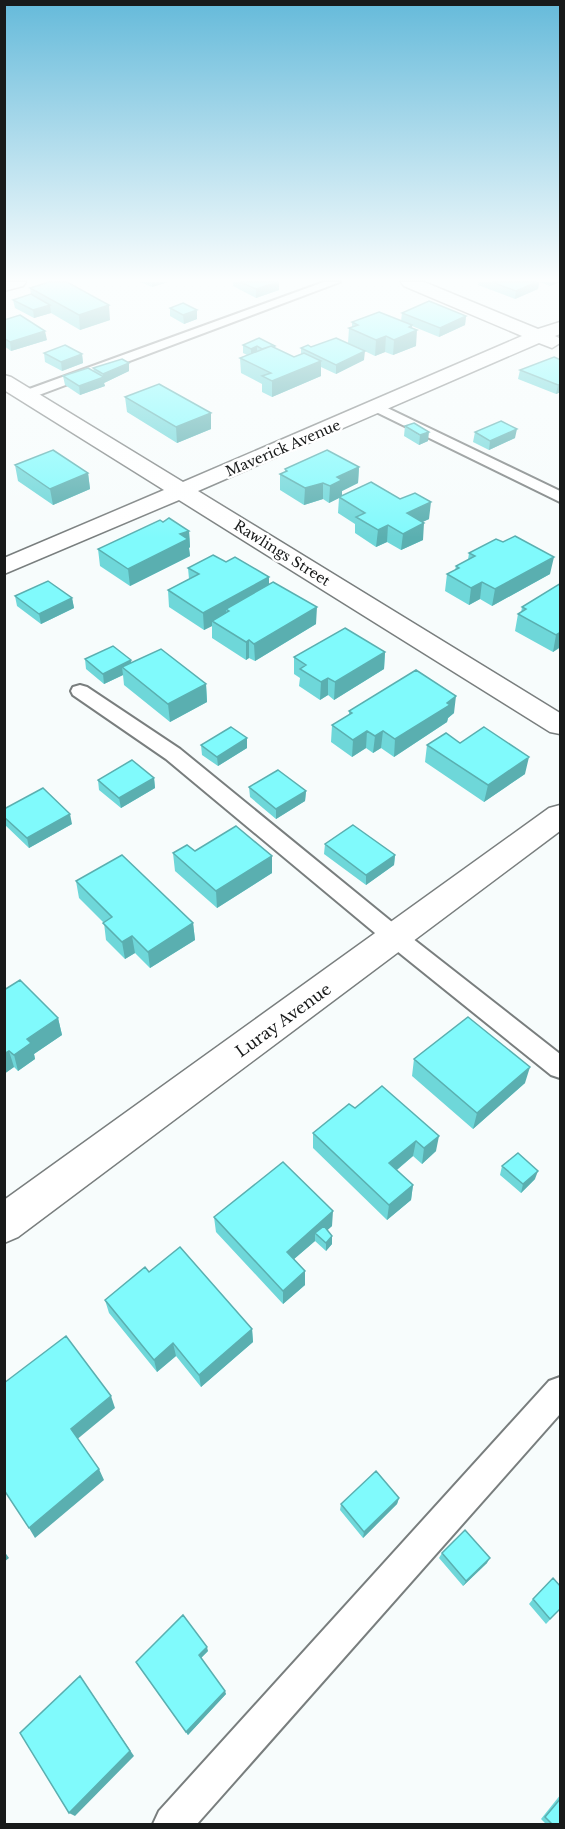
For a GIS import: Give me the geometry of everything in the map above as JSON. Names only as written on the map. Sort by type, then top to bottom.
[{"type":"street","name":"Maverick Avenue","points":[[4,567],[469,367]]},
{"type":"street","name":"Rawlings Street","points":[[4,381],[561,724]]},
{"type":"street","name":"Luray Avenue","points":[[4,1224],[561,816]]},
{"type":"lane","points":[[26,395],[101,367]]},
{"type":"lane","points":[[377,407],[561,497]]},
{"type":"lane","points":[[80,691],[173,754],[395,937],[561,1068]]},
{"type":"lane","points":[[172,1824],[561,1392]]},
{"type":"building","points":[[95,367],[119,367],[103,374],[93,368]]},
{"type":"building","points":[[259,367],[305,367],[272,381],[262,376],[271,373]]},
{"type":"building","points":[[527,367],[561,367],[561,384],[558,385],[520,370]]},
{"type":"building","points":[[88,368],[104,377],[79,386],[63,376]]},
{"type":"building","points":[[159,384],[211,413],[176,427],[125,397]]},
{"type":"building","points":[[501,421],[517,429],[490,441],[475,432]]},
{"type":"building","points":[[414,423],[429,432],[420,435],[405,426]]},
{"type":"building","points":[[53,450],[88,473],[50,489],[15,465]]},
{"type":"building","points":[[327,450],[359,467],[337,477],[342,480],[330,486],[323,483],[305,488],[280,474],[287,471],[285,469]]},
{"type":"building","points":[[371,482],[400,499],[415,493],[431,502],[407,513],[424,523],[403,534],[388,525],[378,530],[356,517],[365,513],[339,497]]},
{"type":"building","points":[[169,518],[189,531],[180,534],[188,539],[128,569],[98,549],[160,520],[163,522]]},
{"type":"building","points":[[515,536],[554,557],[495,589],[482,582],[471,588],[447,574],[459,568],[456,566],[475,556],[469,553],[496,539],[503,542]]},
{"type":"building","points":[[213,555],[226,562],[235,557],[269,577],[203,613],[168,590],[199,574],[188,568]]},
{"type":"building","points":[[48,581],[72,598],[39,614],[15,596]]},
{"type":"building","points":[[273,582],[317,607],[254,644],[249,640],[246,642],[212,621],[229,611],[226,609]]},
{"type":"building","points":[[561,583],[561,632],[556,635],[518,614],[526,609],[522,607]]},
{"type":"building","points":[[345,628],[385,652],[335,682],[328,678],[321,682],[300,669],[306,665],[294,657]]},
{"type":"building","points":[[113,646],[131,660],[103,674],[85,659]]},
{"type":"building","points":[[161,649],[206,684],[168,704],[122,667]]},
{"type":"building","points":[[416,670],[456,696],[447,703],[450,705],[395,739],[383,731],[375,736],[367,731],[353,740],[332,725],[352,713],[349,711]]},
{"type":"building","points":[[231,727],[247,738],[217,757],[201,745]]},
{"type":"building","points":[[484,727],[529,757],[488,785],[427,745],[446,733],[460,743]]},
{"type":"building","points":[[132,760],[154,778],[119,798],[98,780]]},
{"type":"building","points":[[278,770],[306,791],[276,809],[249,787]]},
{"type":"building","points":[[43,788],[70,814],[27,838],[4,817],[4,809]]},
{"type":"building","points":[[353,825],[395,855],[366,875],[325,844]]},
{"type":"building","points":[[236,826],[272,856],[216,891],[173,853],[187,845],[195,851]]},
{"type":"building","points":[[122,855],[193,923],[148,952],[132,936],[122,942],[103,923],[112,917],[76,881]]},
{"type":"building","points":[[20,980],[58,1018],[27,1039],[31,1043],[14,1055],[9,1051],[4,1054],[4,990]]},
{"type":"building","points":[[468,1017],[530,1067],[477,1113],[414,1059]]},
{"type":"building","points":[[382,1086],[439,1136],[424,1148],[416,1141],[389,1163],[413,1185],[389,1205],[313,1133],[349,1104],[355,1108]]},
{"type":"building","points":[[518,1153],[538,1171],[523,1184],[502,1166]]},
{"type":"building","points":[[283,1162],[333,1211],[287,1252],[305,1271],[283,1291],[214,1217]]},
{"type":"building","points":[[324,1226],[332,1236],[326,1243],[315,1233]]},
{"type":"building","points":[[180,1247],[252,1329],[199,1375],[173,1343],[154,1360],[105,1300],[145,1267],[149,1272]]},
{"type":"building","points":[[66,1336],[111,1396],[71,1429],[99,1469],[29,1528],[4,1490],[4,1383]]},
{"type":"building","points":[[376,1471],[399,1498],[364,1532],[341,1504]]},
{"type":"building","points":[[465,1530],[490,1558],[466,1581],[442,1553]]},
{"type":"building","points":[[553,1578],[561,1587],[561,1608],[550,1619],[533,1599]]},
{"type":"building","points":[[183,1615],[207,1647],[199,1655],[225,1691],[186,1732],[136,1662]]},
{"type":"building","points":[[80,1676],[130,1751],[69,1813],[20,1733]]},
{"type":"building","points":[[561,1798],[561,1824],[552,1824],[545,1817]]}]
